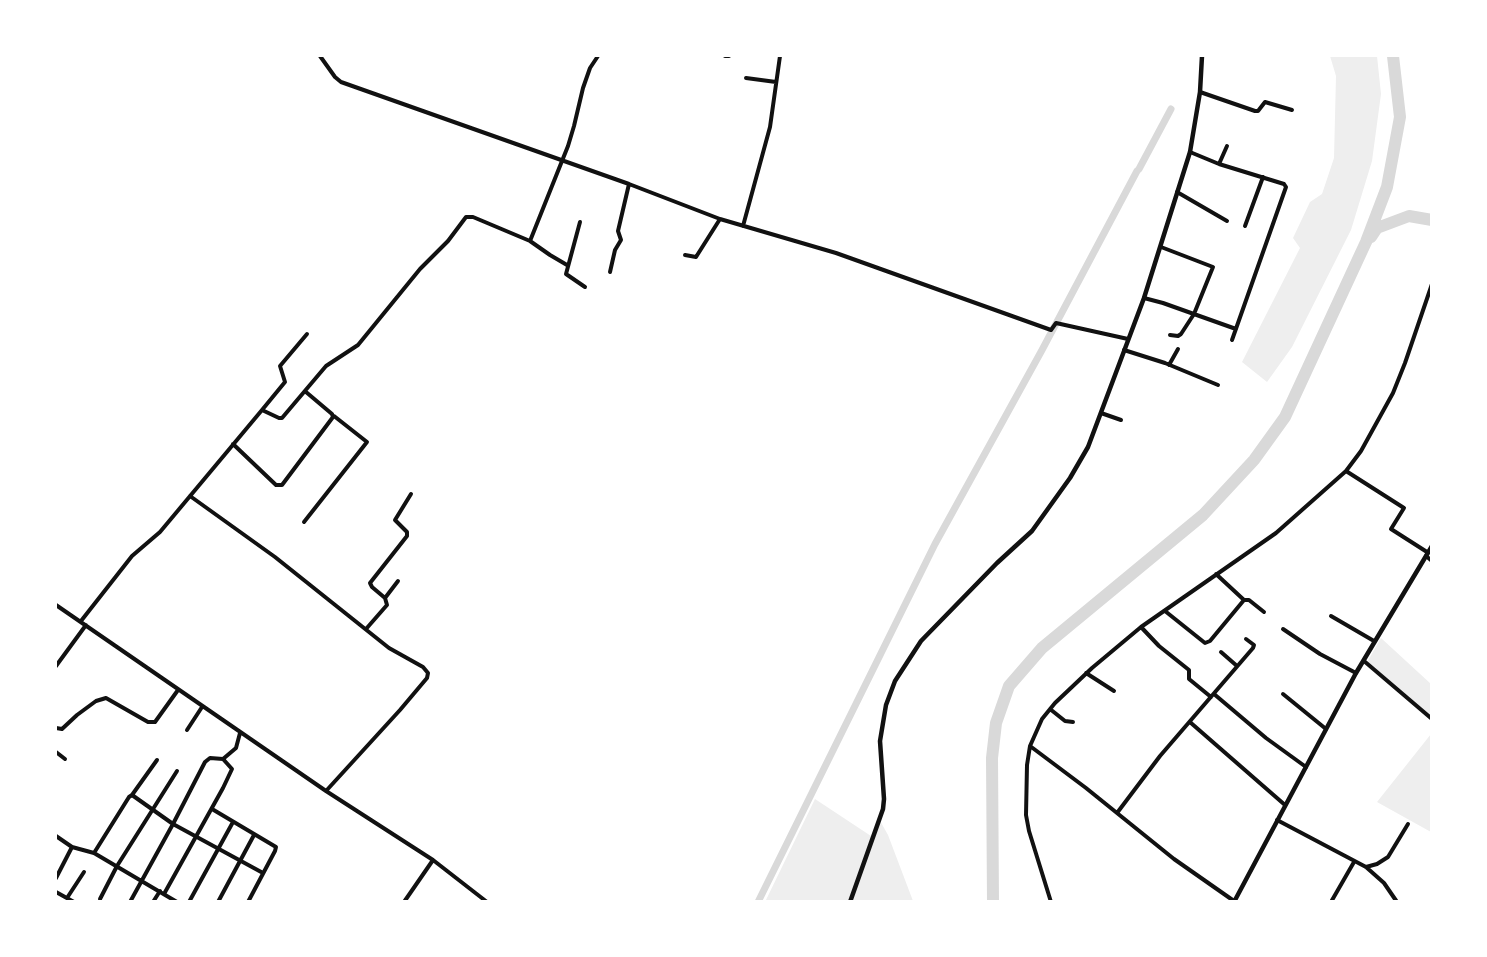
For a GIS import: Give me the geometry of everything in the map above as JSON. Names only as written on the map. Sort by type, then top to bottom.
[{"type":"street","points":[[320,56],[341,82],[629,184],[720,219],[836,254],[1052,330],[1056,323],[1066,324],[1128,339]]},
{"type":"street","points":[[530,241],[574,126],[590,68],[598,56]]},
{"type":"street","points":[[743,226],[770,127],[780,56]]},
{"type":"street","points":[[850,902],[883,809],[880,741],[885,705],[895,681],[921,641],[997,563],[1032,531],[1070,478],[1088,447],[1144,298],[1190,152],[1200,92],[1202,56]]},
{"type":"street","points":[[746,78],[776,82]]},
{"type":"street","points":[[1200,92],[1255,111],[1258,111],[1265,102],[1292,110]]},
{"type":"street","points":[[1219,164],[1227,146]]},
{"type":"street","points":[[1190,152],[1219,164],[1284,184],[1287,189],[1232,340]]},
{"type":"street","points":[[1245,226],[1263,177]]},
{"type":"street","points":[[610,272],[615,250],[621,240],[618,231],[629,184]]},
{"type":"street","points":[[1177,192],[1227,221]]},
{"type":"street","points":[[262,410],[282,418],[326,366],[358,345],[420,269],[469,216],[530,241],[567,265]]},
{"type":"street","points":[[685,255],[696,257],[720,219]]},
{"type":"street","points":[[580,222],[566,276],[585,287]]},
{"type":"street","points":[[1161,247],[1213,267],[1194,314],[1181,334],[1170,335]]},
{"type":"street","points":[[1051,902],[1027,823],[1027,765],[1030,746],[1037,729],[1050,709],[1086,673],[1141,627],[1276,534],[1346,471],[1361,451],[1393,393],[1406,363],[1431,284]]},
{"type":"street","points":[[1144,298],[1236,329]]},
{"type":"street","points":[[81,621],[132,556],[159,532],[285,382],[280,366],[307,333]]},
{"type":"street","points":[[1169,365],[1178,349]]},
{"type":"street","points":[[1124,350],[1218,385]]},
{"type":"street","points":[[304,522],[367,442],[306,392]]},
{"type":"street","points":[[1101,413],[1121,420]]},
{"type":"street","points":[[233,444],[279,486],[333,415]]},
{"type":"street","points":[[1346,471],[1404,507],[1391,529],[1427,554],[1431,561]]},
{"type":"street","points":[[366,629],[387,605],[385,598],[370,583],[407,536],[407,532],[395,520],[411,494]]},
{"type":"street","points":[[190,496],[275,557],[401,656],[423,667],[428,675],[400,710],[326,791]]},
{"type":"street","points":[[1030,746],[1174,859],[1234,901],[1356,672],[1431,546]]},
{"type":"street","points":[[1216,574],[1244,600],[1249,600],[1264,612]]},
{"type":"street","points":[[385,598],[399,581]]},
{"type":"street","points":[[1165,611],[1205,643],[1210,641],[1244,600]]},
{"type":"street","points":[[56,605],[240,733],[433,860],[486,902]]},
{"type":"street","points":[[1331,616],[1374,642]]},
{"type":"street","points":[[56,666],[86,625]]},
{"type":"street","points":[[1141,627],[1159,646],[1188,670],[1189,679],[1306,767]]},
{"type":"street","points":[[1283,629],[1320,654],[1356,672]]},
{"type":"street","points":[[1117,813],[1160,756],[1191,723],[1254,646],[1246,639]]},
{"type":"street","points":[[1221,652],[1237,666]]},
{"type":"street","points":[[1364,661],[1431,719]]},
{"type":"street","points":[[1086,673],[1114,691]]},
{"type":"street","points":[[56,728],[61,730],[65,728],[77,715],[96,701],[106,698],[148,722],[154,722],[178,690]]},
{"type":"street","points":[[1283,693],[1326,729]]},
{"type":"street","points":[[187,730],[202,707]]},
{"type":"street","points":[[1050,709],[1065,721],[1072,722]]},
{"type":"street","points":[[1191,723],[1285,805]]},
{"type":"street","points":[[223,759],[236,748],[240,733]]},
{"type":"street","points":[[56,752],[65,759]]},
{"type":"street","points":[[130,902],[205,762],[210,758],[223,759],[232,768],[212,809],[162,893],[153,902]]},
{"type":"street","points":[[94,854],[129,796],[157,760]]},
{"type":"street","points":[[100,899],[117,867],[177,771]]},
{"type":"street","points":[[132,795],[173,824],[263,873]]},
{"type":"street","points":[[212,809],[276,847],[248,902]]},
{"type":"street","points":[[1276,820],[1366,867],[1384,883],[1396,902]]},
{"type":"street","points":[[189,902],[233,822]]},
{"type":"street","points":[[1366,867],[1377,864],[1388,857],[1408,824]]},
{"type":"street","points":[[218,902],[254,835]]},
{"type":"street","points":[[56,836],[72,847],[94,854],[142,880],[177,902]]},
{"type":"street","points":[[56,878],[72,847]]},
{"type":"street","points":[[404,902],[433,860]]},
{"type":"street","points":[[1331,902],[1354,862]]},
{"type":"street","points":[[67,898],[84,872]]},
{"type":"street","points":[[56,892],[74,902]]},
{"type":"shaded area","points":[[1330,56],[1377,56],[1381,94],[1372,161],[1351,230],[1292,347],[1267,382],[1242,362],[1300,248],[1293,238],[1310,202],[1322,194],[1334,158],[1336,76]]},
{"type":"shaded area","points":[[1381,638],[1431,684],[1431,721],[1366,664]]},
{"type":"shaded area","points":[[1431,734],[1432,832],[1377,802]]},
{"type":"shaded area","points":[[815,799],[871,836],[879,819],[888,835],[913,901],[765,902]]},
{"type":"waterway","points":[[993,902],[992,758],[996,723],[1009,686],[1042,648],[1203,515],[1254,460],[1285,417],[1366,242],[1387,187],[1400,117],[1393,56]]},
{"type":"waterway","points":[[1139,169],[1171,109]]},
{"type":"waterway","points":[[758,902],[935,544],[1137,171]]},
{"type":"waterway","points":[[1371,237],[1377,228],[1409,216],[1432,220]]}]
